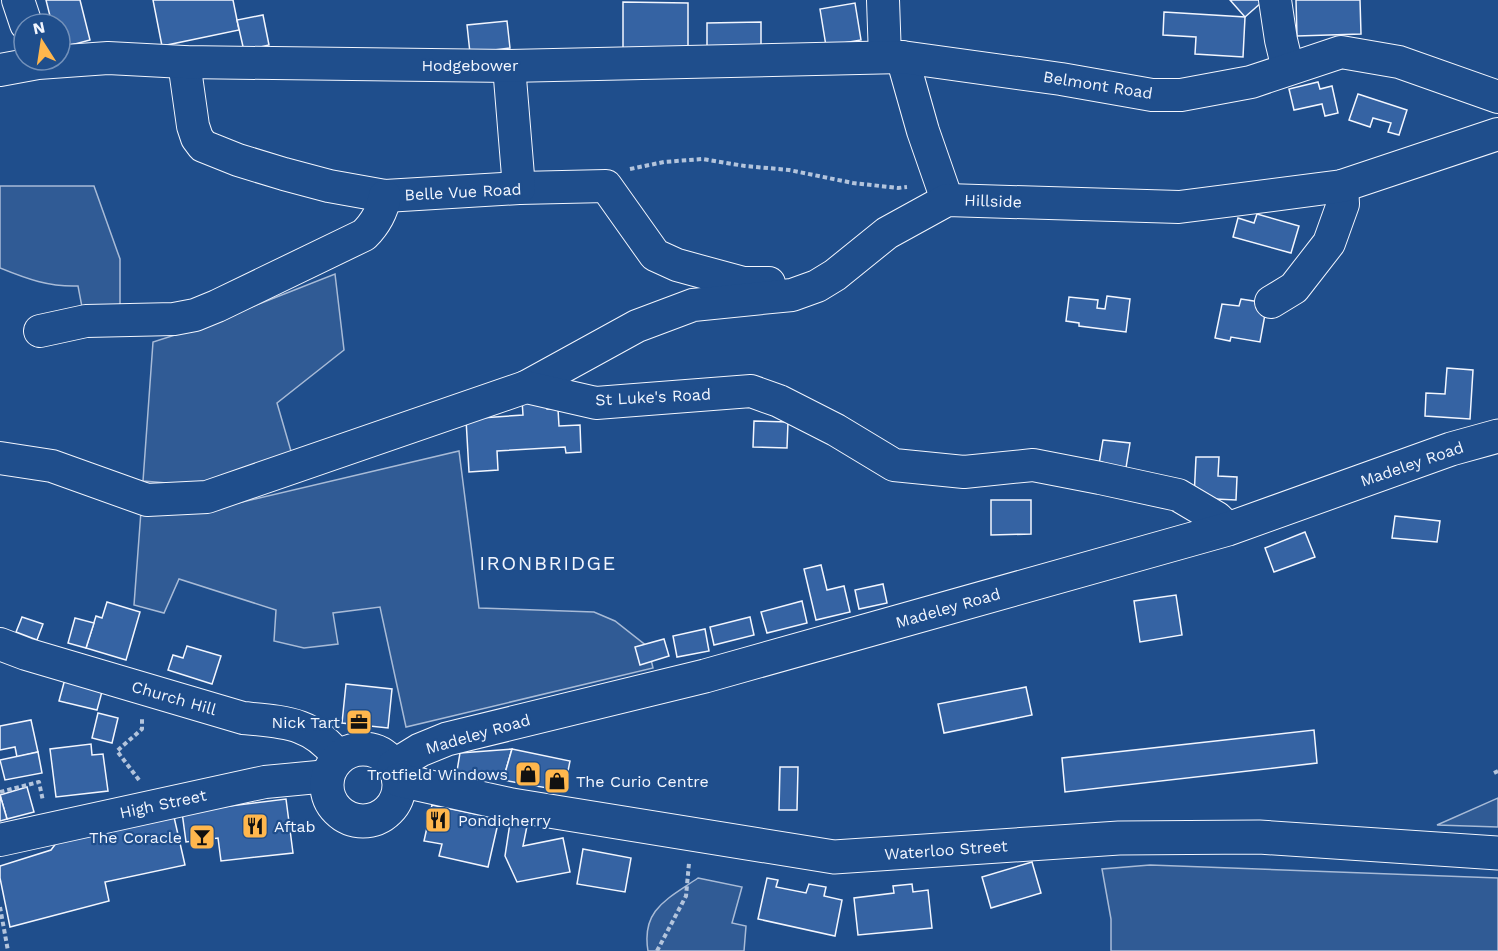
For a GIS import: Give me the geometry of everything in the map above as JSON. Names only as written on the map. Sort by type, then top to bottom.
[{"type":"main road","name":"Madeley Road","points":[[397,773],[420,750],[447,739],[705,676],[1228,528],[1451,449],[1498,436]]},
{"type":"main road","points":[[358,749],[379,752],[397,773],[399,791],[395,802],[388,812],[378,818],[367,821],[345,816],[330,799],[327,787],[333,767],[348,752],[358,749]]},
{"type":"main road","name":"Waterloo Street","points":[[397,773],[512,805],[692,836],[834,857],[1119,838],[1259,837],[1498,853]]},
{"type":"street","points":[[883,0],[893,57],[944,191]]},
{"type":"street","points":[[1275,0],[1288,69]]},
{"type":"street","name":"Belmont Road","points":[[893,57],[1152,95],[1181,95],[1251,82],[1341,52],[1349,52],[1399,62],[1498,97]]},
{"type":"street","name":"Hodgebower","points":[[72,60],[108,58],[184,62],[509,66],[893,57]]},
{"type":"street","points":[[184,62],[193,126],[203,146],[284,174],[385,196]]},
{"type":"street","points":[[509,66],[519,188]]},
{"type":"street","name":"Hillside","points":[[526,387],[637,326],[693,305],[792,295],[817,286],[835,275],[944,191],[1179,207],[1342,186],[1498,135]]},
{"type":"street","points":[[606,186],[655,255],[677,265],[742,283],[804,282],[817,286]]},
{"type":"street","name":"Belle Vue Road","points":[[40,332],[86,321],[174,319],[195,315],[364,235],[374,226],[380,215],[385,196],[519,188],[606,186]]},
{"type":"street","points":[[1271,303],[1294,288],[1329,243],[1343,204],[1342,186]]},
{"type":"street","points":[[0,458],[52,466],[147,500],[207,497],[526,387]]},
{"type":"street","name":"St Luke's Road","points":[[526,387],[596,403],[751,392],[779,401],[836,430],[894,465],[964,472],[1033,465],[1178,495],[1217,518],[1228,528]]},
{"type":"street","name":"Church Hill","points":[[0,644],[26,654],[243,718],[274,721],[304,728],[329,744],[333,767]]},
{"type":"street","name":"High Street","points":[[0,840],[333,767]]},
{"type":"path","points":[[606,186],[627,170],[664,162],[702,159],[789,170],[853,183],[944,191]]},
{"type":"path","points":[[117,751],[142,729],[144,689]]},
{"type":"path","points":[[0,792],[39,782],[48,829]]},
{"type":"path","points":[[657,950],[686,896],[692,836]]},
{"type":"path","points":[[0,907],[8,951]]},
{"type":"shaded area","points":[[0,186],[94,186],[120,259],[120,308],[82,307],[78,286],[38,282],[0,268]]},
{"type":"shaded area","points":[[335,274],[344,350],[277,403],[293,458],[203,486],[143,481],[153,342],[203,326]]},
{"type":"shaded area","points":[[459,451],[479,608],[594,612],[615,621],[648,647],[653,668],[406,727],[380,607],[333,613],[338,644],[304,648],[274,641],[276,610],[179,579],[164,613],[134,605],[141,511],[204,511]]},
{"type":"shaded area","points":[[1498,798],[1498,827],[1437,825]]},
{"type":"shaded area","points":[[1150,865],[1498,878],[1498,951],[1111,951],[1111,919],[1102,869]]},
{"type":"shaded area","points":[[698,878],[742,887],[732,923],[746,926],[744,951],[648,951],[647,937],[653,915],[667,899]]},
{"type":"building","points":[[46,0],[80,0],[90,40],[72,45],[72,12],[49,12]]},
{"type":"building","points":[[153,0],[233,0],[239,30],[162,46]]},
{"type":"building","points":[[1230,0],[1260,0],[1262,2],[1245,17]]},
{"type":"building","points":[[1296,0],[1360,0],[1361,34],[1297,36]]},
{"type":"building","points":[[623,2],[688,3],[688,51],[623,51]]},
{"type":"building","points":[[855,3],[861,40],[826,46],[820,9]]},
{"type":"building","points":[[1164,12],[1245,17],[1243,57],[1195,54],[1196,37],[1163,35]]},
{"type":"building","points":[[263,15],[269,45],[244,51],[237,20]]},
{"type":"building","points":[[507,21],[510,48],[470,53],[467,25]]},
{"type":"building","points":[[761,22],[761,49],[707,50],[707,23]]},
{"type":"building","points":[[1318,82],[1320,89],[1332,86],[1338,113],[1325,116],[1322,104],[1294,110],[1289,89]]},
{"type":"building","points":[[1358,94],[1407,110],[1399,135],[1388,132],[1391,123],[1373,118],[1370,127],[1349,120]]},
{"type":"building","points":[[1257,214],[1299,226],[1291,253],[1233,237],[1238,218],[1254,223]]},
{"type":"building","points":[[1107,296],[1130,299],[1126,332],[1079,326],[1079,323],[1066,321],[1069,297],[1098,300],[1097,308],[1105,309]]},
{"type":"building","points":[[1241,299],[1260,302],[1266,309],[1260,342],[1231,337],[1230,341],[1215,338],[1222,304],[1239,306]]},
{"type":"building","points":[[1447,368],[1473,370],[1470,419],[1425,416],[1426,393],[1445,394]]},
{"type":"building","points":[[546,399],[547,409],[558,409],[559,426],[580,425],[581,452],[566,453],[565,447],[497,451],[498,470],[469,472],[466,419],[523,415],[522,400]]},
{"type":"building","points":[[754,421],[788,422],[787,448],[753,447]]},
{"type":"building","points":[[1103,440],[1130,443],[1125,474],[1098,470]]},
{"type":"building","points":[[1196,457],[1219,457],[1218,476],[1237,477],[1236,500],[1194,498]]},
{"type":"building","points":[[991,500],[1031,500],[1031,534],[991,535]]},
{"type":"building","points":[[1395,516],[1440,521],[1437,542],[1392,538]]},
{"type":"building","points":[[1305,532],[1315,557],[1274,572],[1265,548]]},
{"type":"building","points":[[821,565],[827,590],[844,586],[850,612],[816,620],[804,569]]},
{"type":"building","points":[[883,584],[887,603],[859,609],[855,590]]},
{"type":"building","points":[[1176,595],[1182,635],[1140,642],[1134,601]]},
{"type":"building","points":[[802,601],[807,623],[767,633],[761,612]]},
{"type":"building","points":[[107,602],[140,612],[126,660],[86,648],[96,616],[102,618]]},
{"type":"building","points":[[22,617],[43,624],[37,640],[16,632]]},
{"type":"building","points":[[750,617],[754,635],[714,645],[710,627]]},
{"type":"building","points":[[75,618],[94,623],[86,648],[68,643]]},
{"type":"building","points":[[705,629],[709,651],[677,657],[673,636]]},
{"type":"building","points":[[664,639],[669,656],[640,665],[635,647]]},
{"type":"building","points":[[187,646],[221,656],[212,684],[168,670],[173,655],[183,658]]},
{"type":"building","points":[[65,679],[103,688],[97,710],[59,701]]},
{"type":"building","points":[[346,684],[392,689],[388,728],[342,723]]},
{"type":"building","points":[[1026,687],[1032,715],[944,733],[938,704]]},
{"type":"building","points":[[98,713],[118,718],[112,743],[92,738]]},
{"type":"building","points":[[31,720],[38,752],[17,757],[15,747],[0,750],[0,726]]},
{"type":"building","points":[[1314,730],[1317,763],[1065,792],[1062,758]]},
{"type":"building","points":[[91,744],[92,755],[103,754],[108,791],[56,797],[50,749]]},
{"type":"building","points":[[512,749],[503,780],[457,771],[460,753]]},
{"type":"building","points":[[512,749],[570,761],[564,791],[503,780]]},
{"type":"building","points":[[38,752],[42,773],[5,780],[0,760]]},
{"type":"building","points":[[780,767],[798,767],[797,810],[779,810]]},
{"type":"building","points":[[27,787],[34,812],[7,819],[0,795]]},
{"type":"building","points":[[0,795],[7,819],[0,821]]},
{"type":"building","points":[[286,799],[293,853],[221,861],[218,838],[186,842],[182,812]]},
{"type":"building","points":[[432,805],[499,819],[488,867],[439,856],[442,844],[424,841]]},
{"type":"building","points":[[174,817],[185,865],[105,882],[109,901],[10,927],[0,878],[0,866],[51,850],[60,838]]},
{"type":"building","points":[[510,823],[527,826],[523,846],[563,838],[570,872],[517,882],[505,856]]},
{"type":"building","points":[[583,849],[631,858],[625,892],[577,884]]},
{"type":"building","points":[[1032,862],[1041,893],[991,908],[982,877]]},
{"type":"building","points":[[767,878],[778,880],[776,887],[806,893],[809,884],[826,887],[824,896],[842,900],[835,936],[758,919]]},
{"type":"building","points":[[912,884],[913,892],[928,890],[932,928],[858,935],[854,898],[894,893],[893,886]]},
{"type":"place","name":"Nick Tart","points":[[359,722]]},
{"type":"place","name":"Trotfield Windows","points":[[528,774]]},
{"type":"place","name":"The Curio Centre","points":[[557,781]]},
{"type":"place","name":"Pondicherry","points":[[438,820]]},
{"type":"place","name":"Aftab","points":[[255,826]]},
{"type":"place","name":"The Coracle","points":[[202,837]]},
{"type":"district","name":"IRONBRIDGE","points":[[548,563]]}]
